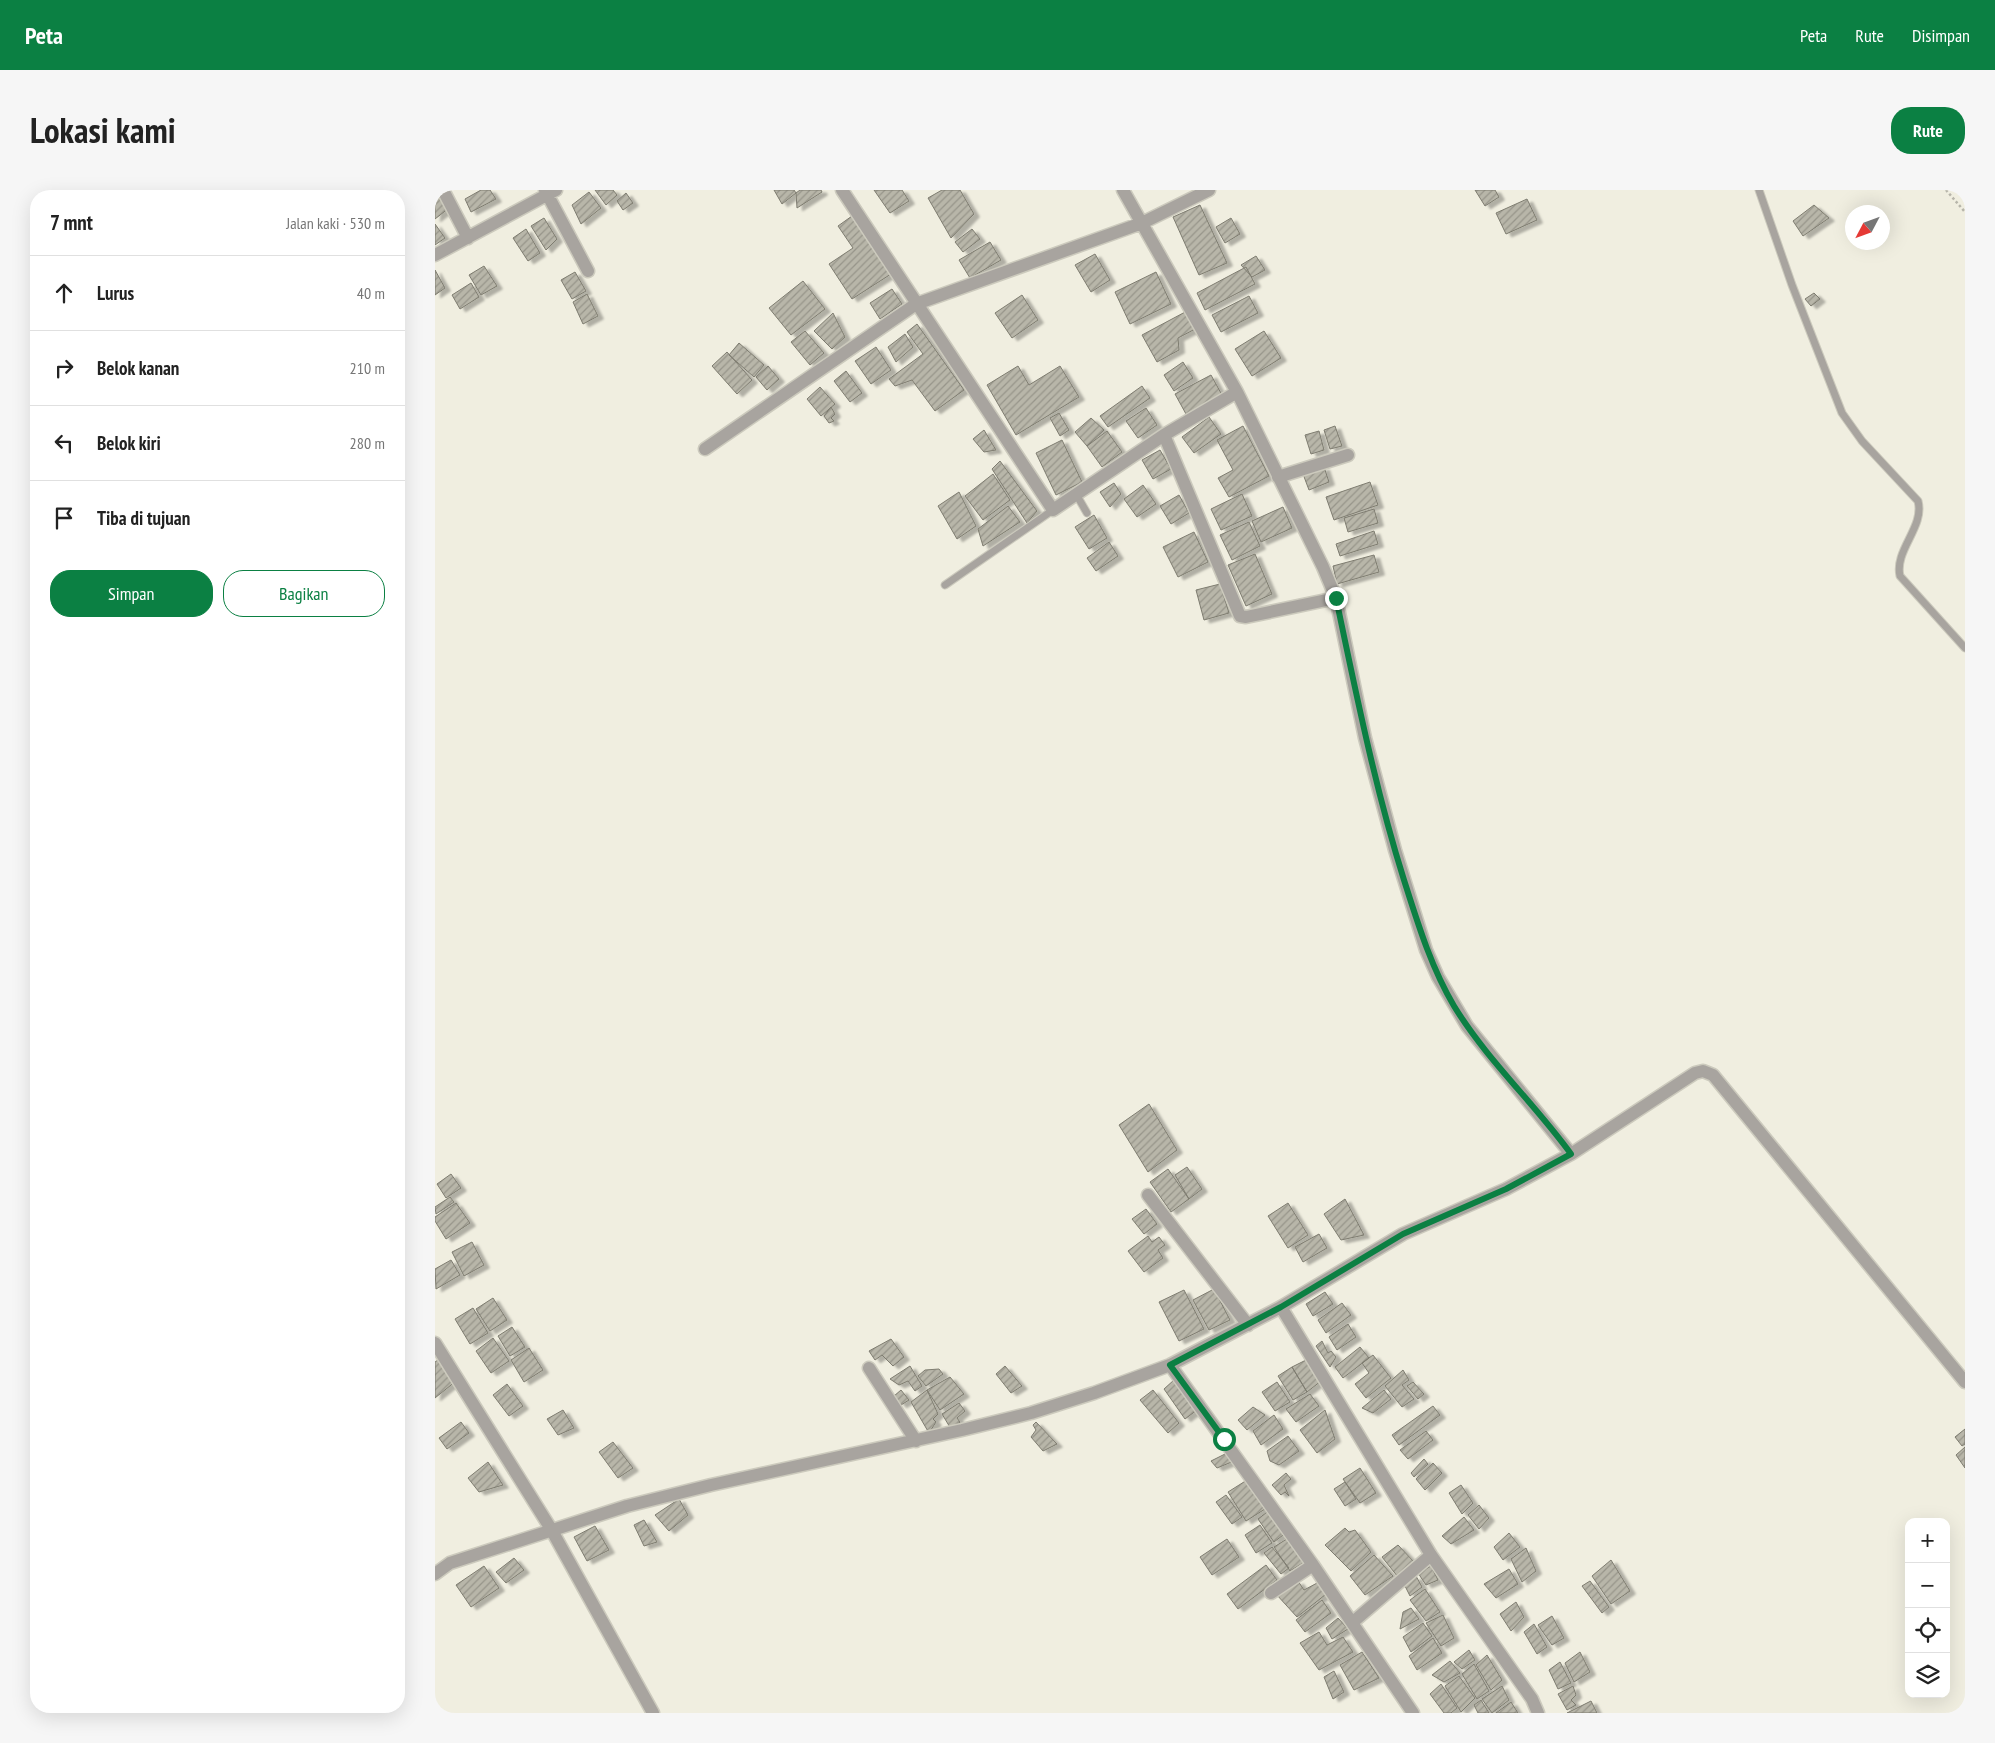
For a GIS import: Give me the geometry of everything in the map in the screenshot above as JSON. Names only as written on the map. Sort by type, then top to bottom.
[{"type":"street","points":[[443,190],[468,238]]},
{"type":"street","points":[[842,190],[1053,510],[1164,435],[1237,392]]},
{"type":"street","points":[[1123,190],[1237,392],[1323,567],[1336,598],[1365,738],[1395,850],[1426,950],[1438,977],[1467,1026],[1571,1154]]},
{"type":"street","points":[[705,449],[916,304],[1142,223],[1209,190]]},
{"type":"street","points":[[435,255],[549,192],[588,271]]},
{"type":"street","points":[[1164,435],[1240,616],[1246,617],[1336,598]]},
{"type":"street","points":[[1278,477],[1348,454]]},
{"type":"street","points":[[435,1574],[450,1563],[627,1506],[701,1487],[916,1441],[1031,1413],[1170,1365],[1281,1307],[1403,1234],[1506,1189],[1571,1154],[1695,1073],[1703,1070],[1713,1075],[1965,1382]]},
{"type":"street","points":[[1149,1196],[1248,1325]]},
{"type":"street","points":[[1281,1307],[1431,1555],[1532,1699],[1538,1713]]},
{"type":"street","points":[[437,1349],[551,1529],[653,1713]]},
{"type":"street","points":[[1170,1365],[1353,1622],[1413,1713]]},
{"type":"street","points":[[869,1368],[916,1441]]},
{"type":"street","points":[[1353,1622],[1431,1555]]},
{"type":"street","points":[[1271,1593],[1313,1565]]},
{"type":"lane","points":[[1759,190],[1792,285],[1842,413],[1862,441],[1918,501],[1918,518],[1899,564],[1900,576],[1965,648]]},
{"type":"lane","points":[[1076,494],[1087,513]]},
{"type":"lane","points":[[945,585],[1053,510]]},
{"type":"path","points":[[1946,190],[1965,212]]},
{"type":"building","points":[[481,190],[490,190],[496,199],[471,212],[465,199]]},
{"type":"building","points":[[595,190],[613,190],[617,195],[606,205]]},
{"type":"building","points":[[774,190],[794,190],[796,193],[782,204]]},
{"type":"building","points":[[800,190],[821,190],[822,192],[797,208],[796,193]]},
{"type":"building","points":[[874,190],[902,190],[909,201],[890,213]]},
{"type":"building","points":[[942,190],[960,190],[974,214],[951,238],[928,198]]},
{"type":"building","points":[[1475,190],[1495,190],[1499,197],[1485,206]]},
{"type":"building","points":[[439,192],[449,208],[435,219],[435,195]]},
{"type":"building","points":[[589,192],[601,208],[581,224],[572,205]]},
{"type":"building","points":[[626,193],[633,203],[623,210],[617,201]]},
{"type":"building","points":[[1527,199],[1537,220],[1506,234],[1496,213]]},
{"type":"building","points":[[1200,205],[1227,263],[1199,275],[1173,217]]},
{"type":"building","points":[[1814,205],[1829,218],[1803,236],[1793,221]]},
{"type":"building","points":[[852,216],[891,274],[852,299],[829,264],[853,248],[838,226]]},
{"type":"building","points":[[544,218],[557,239],[546,250],[531,226]]},
{"type":"building","points":[[1231,218],[1240,234],[1225,243],[1216,227]]},
{"type":"building","points":[[435,224],[445,238],[435,245]]},
{"type":"building","points":[[526,229],[540,253],[528,261],[513,238]]},
{"type":"building","points":[[972,229],[980,239],[963,252],[955,242]]},
{"type":"building","points":[[990,242],[1001,260],[970,278],[959,260]]},
{"type":"building","points":[[1095,254],[1110,280],[1091,292],[1075,265]]},
{"type":"building","points":[[1256,256],[1265,270],[1252,277],[1241,265]]},
{"type":"building","points":[[484,266],[497,286],[481,295],[469,275]]},
{"type":"building","points":[[1246,267],[1255,284],[1205,310],[1197,293]]},
{"type":"building","points":[[435,270],[445,288],[435,295]]},
{"type":"building","points":[[575,272],[586,291],[572,299],[561,280]]},
{"type":"building","points":[[1156,272],[1171,304],[1130,324],[1115,292]]},
{"type":"building","points":[[803,281],[825,309],[791,335],[769,308]]},
{"type":"building","points":[[471,283],[479,297],[460,309],[452,295]]},
{"type":"building","points":[[892,289],[902,304],[880,319],[870,303]]},
{"type":"building","points":[[1814,293],[1820,299],[1811,306],[1805,299]]},
{"type":"building","points":[[587,294],[598,316],[583,324],[573,302]]},
{"type":"building","points":[[1022,295],[1038,320],[1012,338],[995,313]]},
{"type":"building","points":[[1249,296],[1258,313],[1221,332],[1212,315]]},
{"type":"building","points":[[1187,311],[1197,328],[1178,338],[1179,350],[1157,362],[1142,335]]},
{"type":"building","points":[[833,313],[845,337],[832,349],[814,331]]},
{"type":"building","points":[[917,324],[964,390],[935,411],[912,380],[895,386],[889,379],[923,354],[907,332]]},
{"type":"building","points":[[805,331],[824,353],[810,365],[791,342]]},
{"type":"building","points":[[1264,331],[1281,358],[1252,376],[1235,349]]},
{"type":"building","points":[[905,334],[913,347],[896,362],[888,347]]},
{"type":"building","points":[[739,343],[764,365],[754,377],[729,355]]},
{"type":"building","points":[[876,347],[891,370],[871,384],[855,361]]},
{"type":"building","points":[[727,352],[752,380],[737,394],[712,366]]},
{"type":"building","points":[[1183,362],[1193,378],[1174,391],[1164,375]]},
{"type":"building","points":[[768,366],[779,379],[767,390],[756,377]]},
{"type":"building","points":[[1018,366],[1029,385],[1060,366],[1079,397],[1016,435],[987,385]]},
{"type":"building","points":[[846,371],[862,393],[850,402],[834,381]]},
{"type":"building","points":[[1211,375],[1222,395],[1186,414],[1175,394]]},
{"type":"building","points":[[1142,386],[1150,398],[1108,427],[1100,416]]},
{"type":"building","points":[[820,387],[835,404],[821,416],[807,399]]},
{"type":"building","points":[[831,407],[835,414],[831,418],[834,421],[829,423],[824,416]]},
{"type":"building","points":[[1146,408],[1157,425],[1138,438],[1126,421]]},
{"type":"building","points":[[1059,413],[1069,430],[1060,436],[1050,418]]},
{"type":"building","points":[[1209,417],[1221,434],[1194,453],[1182,437]]},
{"type":"building","points":[[1091,418],[1104,430],[1087,446],[1075,432]]},
{"type":"building","points":[[1243,426],[1269,476],[1229,497],[1218,478],[1233,470],[1217,440]]},
{"type":"building","points":[[1335,426],[1342,446],[1330,449],[1324,430]]},
{"type":"building","points":[[984,430],[996,450],[984,452],[973,439]]},
{"type":"building","points":[[1107,431],[1122,452],[1102,467],[1087,446]]},
{"type":"building","points":[[1319,431],[1324,450],[1311,454],[1305,435]]},
{"type":"building","points":[[1062,440],[1082,482],[1056,495],[1036,453]]},
{"type":"building","points":[[1160,450],[1171,469],[1153,479],[1142,460]]},
{"type":"building","points":[[1000,461],[1037,511],[1027,523],[992,469]]},
{"type":"building","points":[[1324,467],[1329,482],[1309,490],[1303,474]]},
{"type":"building","points":[[993,474],[1010,500],[983,520],[965,496]]},
{"type":"building","points":[[1370,482],[1378,505],[1334,520],[1326,497]]},
{"type":"building","points":[[1114,483],[1121,494],[1110,507],[1100,492]]},
{"type":"building","points":[[1143,485],[1156,504],[1137,517],[1124,499]]},
{"type":"building","points":[[959,492],[976,526],[957,539],[938,506]]},
{"type":"building","points":[[1242,494],[1252,516],[1221,530],[1211,509]]},
{"type":"building","points":[[1179,495],[1189,513],[1171,524],[1160,506]]},
{"type":"building","points":[[1008,506],[1020,522],[983,546],[978,529]]},
{"type":"building","points":[[1283,507],[1292,528],[1261,542],[1252,521]]},
{"type":"building","points":[[1374,509],[1378,523],[1348,532],[1344,518]]},
{"type":"building","points":[[1094,515],[1107,538],[1089,549],[1075,527]]},
{"type":"building","points":[[1249,522],[1260,546],[1232,560],[1220,535]]},
{"type":"building","points":[[1374,531],[1378,544],[1340,556],[1336,544]]},
{"type":"building","points":[[1194,532],[1208,562],[1178,577],[1163,547]]},
{"type":"building","points":[[1109,542],[1118,556],[1096,571],[1087,558]]},
{"type":"building","points":[[1255,554],[1272,594],[1246,606],[1228,565]]},
{"type":"building","points":[[1374,555],[1379,572],[1337,584],[1333,566]]},
{"type":"building","points":[[1220,584],[1229,613],[1204,620],[1196,590]]},
{"type":"building","points":[[1149,1104],[1177,1150],[1148,1172],[1119,1125]]},
{"type":"building","points":[[1187,1167],[1202,1189],[1189,1199],[1175,1175]]},
{"type":"building","points":[[1168,1169],[1189,1199],[1171,1212],[1150,1182]]},
{"type":"building","points":[[451,1174],[461,1188],[446,1198],[437,1184]]},
{"type":"building","points":[[450,1197],[454,1202],[436,1214],[435,1207]]},
{"type":"building","points":[[1345,1199],[1364,1235],[1341,1240],[1324,1214]]},
{"type":"building","points":[[456,1203],[470,1223],[446,1239],[435,1221],[435,1217]]},
{"type":"building","points":[[1288,1203],[1308,1235],[1288,1248],[1268,1216]]},
{"type":"building","points":[[1146,1209],[1157,1224],[1144,1234],[1132,1219]]},
{"type":"building","points":[[1319,1234],[1327,1248],[1303,1262],[1295,1247]]},
{"type":"building","points":[[1148,1236],[1152,1242],[1159,1237],[1165,1245],[1158,1250],[1163,1258],[1144,1272],[1128,1251]]},
{"type":"building","points":[[472,1242],[484,1265],[464,1276],[452,1252]]},
{"type":"building","points":[[451,1260],[460,1275],[436,1289],[435,1269]]},
{"type":"building","points":[[1214,1289],[1230,1320],[1209,1330],[1193,1300]]},
{"type":"building","points":[[1184,1290],[1204,1329],[1179,1341],[1159,1302]]},
{"type":"building","points":[[1325,1292],[1333,1304],[1313,1316],[1306,1304]]},
{"type":"building","points":[[493,1298],[507,1320],[490,1331],[476,1309]]},
{"type":"building","points":[[1342,1303],[1351,1315],[1326,1333],[1318,1320]]},
{"type":"building","points":[[473,1308],[488,1333],[470,1344],[455,1319]]},
{"type":"building","points":[[1348,1324],[1356,1337],[1337,1350],[1329,1337]]},
{"type":"building","points":[[512,1327],[525,1347],[510,1356],[498,1336]]},
{"type":"building","points":[[493,1338],[509,1361],[491,1373],[476,1351]]},
{"type":"building","points":[[891,1339],[904,1357],[893,1366],[882,1355],[875,1360],[869,1351]]},
{"type":"building","points":[[1322,1341],[1328,1353],[1331,1351],[1336,1357],[1330,1367],[1316,1346]]},
{"type":"building","points":[[1360,1347],[1369,1358],[1343,1378],[1335,1367]]},
{"type":"building","points":[[529,1348],[543,1370],[524,1382],[511,1360]]},
{"type":"building","points":[[1373,1355],[1391,1378],[1366,1398],[1355,1384],[1369,1373],[1362,1363]]},
{"type":"building","points":[[438,1360],[456,1381],[435,1398],[435,1362]]},
{"type":"building","points":[[1306,1360],[1321,1381],[1307,1392],[1292,1367]]},
{"type":"building","points":[[910,1366],[922,1386],[915,1391],[908,1381],[899,1385],[890,1379]]},
{"type":"building","points":[[1005,1366],[1022,1386],[1011,1393],[996,1374]]},
{"type":"building","points":[[1292,1367],[1307,1392],[1293,1400],[1278,1376]]},
{"type":"building","points":[[939,1369],[943,1374],[926,1386],[918,1376],[925,1370]]},
{"type":"building","points":[[1403,1370],[1409,1380],[1402,1385],[1414,1399],[1402,1407],[1385,1386]]},
{"type":"building","points":[[950,1377],[964,1394],[940,1410],[927,1390]]},
{"type":"building","points":[[1174,1380],[1197,1410],[1185,1419],[1164,1389]]},
{"type":"building","points":[[1277,1382],[1290,1402],[1275,1411],[1262,1392]]},
{"type":"building","points":[[1413,1382],[1424,1394],[1418,1399],[1407,1386]]},
{"type":"building","points":[[507,1384],[523,1406],[509,1416],[493,1395]]},
{"type":"building","points":[[901,1390],[909,1400],[901,1405],[894,1396]]},
{"type":"building","points":[[927,1390],[938,1414],[933,1419],[936,1422],[929,1433],[911,1402]]},
{"type":"building","points":[[1153,1390],[1179,1423],[1168,1433],[1140,1400]]},
{"type":"building","points":[[1384,1390],[1391,1399],[1373,1413],[1362,1408]]},
{"type":"building","points":[[1310,1394],[1319,1406],[1296,1422],[1286,1409]]},
{"type":"building","points":[[959,1403],[965,1411],[957,1418],[960,1422],[951,1429],[942,1414]]},
{"type":"building","points":[[1433,1406],[1440,1415],[1399,1445],[1392,1435]]},
{"type":"building","points":[[1253,1407],[1265,1415],[1247,1430],[1238,1420]]},
{"type":"building","points":[[563,1410],[574,1428],[558,1435],[547,1419]]},
{"type":"building","points":[[1325,1410],[1335,1439],[1317,1453],[1300,1430]]},
{"type":"building","points":[[1274,1415],[1283,1429],[1261,1445],[1253,1431]]},
{"type":"building","points":[[461,1422],[469,1433],[447,1449],[439,1438]]},
{"type":"building","points":[[1036,1422],[1057,1444],[1043,1451],[1031,1437],[1036,1430],[1033,1425]]},
{"type":"building","points":[[1965,1429],[1965,1444],[1962,1446],[1955,1437]]},
{"type":"building","points":[[1426,1431],[1433,1440],[1408,1459],[1400,1450]]},
{"type":"building","points":[[1288,1436],[1299,1451],[1279,1465],[1270,1461],[1267,1451]]},
{"type":"building","points":[[613,1442],[633,1468],[618,1478],[599,1452]]},
{"type":"building","points":[[1965,1447],[1965,1468],[1956,1455]]},
{"type":"building","points":[[1227,1453],[1234,1461],[1217,1468],[1211,1461]]},
{"type":"building","points":[[1424,1459],[1428,1464],[1414,1477],[1411,1473]]},
{"type":"building","points":[[488,1462],[503,1485],[479,1492],[468,1478]]},
{"type":"building","points":[[1433,1463],[1442,1473],[1425,1490],[1416,1479]]},
{"type":"building","points":[[1360,1468],[1376,1493],[1360,1503],[1343,1479]]},
{"type":"building","points":[[1286,1473],[1291,1479],[1284,1485],[1289,1496],[1285,1492],[1281,1495],[1272,1485]]},
{"type":"building","points":[[1247,1480],[1265,1509],[1246,1521],[1228,1492]]},
{"type":"building","points":[[1345,1482],[1356,1499],[1345,1506],[1334,1489]]},
{"type":"building","points":[[1461,1485],[1473,1503],[1462,1514],[1449,1493]]},
{"type":"building","points":[[1226,1495],[1242,1517],[1232,1524],[1216,1502]]},
{"type":"building","points":[[679,1499],[688,1515],[669,1531],[655,1515]]},
{"type":"building","points":[[1479,1505],[1489,1518],[1479,1529],[1468,1515]]},
{"type":"building","points":[[1271,1509],[1287,1532],[1274,1542],[1258,1519]]},
{"type":"building","points":[[1464,1517],[1474,1530],[1451,1544],[1442,1536]]},
{"type":"building","points":[[644,1520],[657,1542],[644,1546],[634,1525]]},
{"type":"building","points":[[1260,1525],[1272,1543],[1256,1553],[1245,1535]]},
{"type":"building","points":[[595,1526],[609,1550],[587,1561],[574,1537]]},
{"type":"building","points":[[1345,1528],[1349,1532],[1355,1530],[1371,1552],[1351,1571],[1325,1545]]},
{"type":"building","points":[[1509,1533],[1520,1547],[1503,1560],[1494,1547]]},
{"type":"building","points":[[1290,1537],[1306,1561],[1290,1571],[1274,1547]]},
{"type":"building","points":[[1227,1539],[1239,1557],[1212,1575],[1200,1557]]},
{"type":"building","points":[[1398,1545],[1415,1563],[1398,1577],[1382,1557]]},
{"type":"building","points":[[1272,1547],[1289,1568],[1281,1574],[1264,1553]]},
{"type":"building","points":[[1526,1548],[1536,1571],[1522,1582],[1511,1559]]},
{"type":"building","points":[[1374,1555],[1393,1576],[1365,1595],[1350,1576]]},
{"type":"building","points":[[514,1558],[524,1570],[506,1583],[496,1572]]},
{"type":"building","points":[[1611,1560],[1630,1591],[1611,1604],[1592,1576]]},
{"type":"building","points":[[1266,1565],[1277,1580],[1238,1609],[1227,1594]]},
{"type":"building","points":[[484,1566],[499,1588],[471,1607],[456,1585]]},
{"type":"building","points":[[1431,1566],[1438,1580],[1426,1585],[1418,1573]]},
{"type":"building","points":[[1509,1569],[1518,1584],[1496,1598],[1484,1584]]},
{"type":"building","points":[[1416,1576],[1422,1587],[1410,1596],[1404,1584]]},
{"type":"building","points":[[1298,1581],[1304,1590],[1319,1582],[1325,1595],[1297,1617],[1276,1594]]},
{"type":"building","points":[[1590,1581],[1609,1607],[1602,1613],[1582,1586]]},
{"type":"building","points":[[1425,1589],[1440,1612],[1426,1621],[1410,1600]]},
{"type":"building","points":[[1322,1600],[1331,1613],[1305,1632],[1296,1620]]},
{"type":"building","points":[[1516,1602],[1524,1617],[1511,1631],[1500,1614]]},
{"type":"building","points":[[1411,1608],[1419,1619],[1400,1629],[1403,1612]]},
{"type":"building","points":[[1443,1615],[1454,1638],[1441,1646],[1426,1623]]},
{"type":"building","points":[[1552,1616],[1564,1638],[1552,1645],[1538,1625]]},
{"type":"building","points":[[1338,1618],[1348,1629],[1332,1639],[1326,1628]]},
{"type":"building","points":[[1423,1623],[1432,1636],[1411,1652],[1403,1637]]},
{"type":"building","points":[[1534,1624],[1547,1647],[1537,1654],[1524,1632]]},
{"type":"building","points":[[1319,1632],[1327,1645],[1343,1637],[1353,1652],[1319,1670],[1300,1643]]},
{"type":"building","points":[[1433,1638],[1442,1653],[1417,1670],[1409,1656]]},
{"type":"building","points":[[1469,1650],[1475,1660],[1462,1669],[1454,1662]]},
{"type":"building","points":[[1362,1652],[1379,1678],[1354,1690],[1340,1665]]},
{"type":"building","points":[[1580,1652],[1590,1672],[1574,1682],[1565,1663]]},
{"type":"building","points":[[1487,1655],[1502,1680],[1491,1690],[1476,1665]]},
{"type":"building","points":[[1450,1661],[1460,1673],[1444,1682],[1432,1675]]},
{"type":"building","points":[[1560,1662],[1571,1683],[1558,1689],[1549,1670]]},
{"type":"building","points":[[1474,1664],[1489,1691],[1477,1699],[1462,1674]]},
{"type":"building","points":[[1334,1671],[1344,1692],[1333,1699],[1324,1677]]},
{"type":"building","points":[[1459,1676],[1475,1698],[1461,1712],[1445,1686]]},
{"type":"building","points":[[1441,1684],[1457,1708],[1451,1713],[1444,1713],[1430,1694]]},
{"type":"building","points":[[1502,1686],[1509,1700],[1492,1713],[1482,1699]]},
{"type":"building","points":[[1573,1686],[1576,1695],[1571,1700],[1576,1705],[1567,1710],[1558,1694]]},
{"type":"building","points":[[1481,1700],[1489,1713],[1478,1713],[1474,1705]]},
{"type":"building","points":[[1591,1701],[1597,1713],[1567,1713]]},
{"type":"building","points":[[1511,1702],[1518,1713],[1496,1713]]},
{"type":"route","points":[[1224,1439],[1170,1365],[1281,1307],[1403,1234],[1506,1189],[1571,1154],[1525,1094],[1467,1026],[1438,977],[1426,950],[1395,850],[1365,738],[1336,598]]}]
